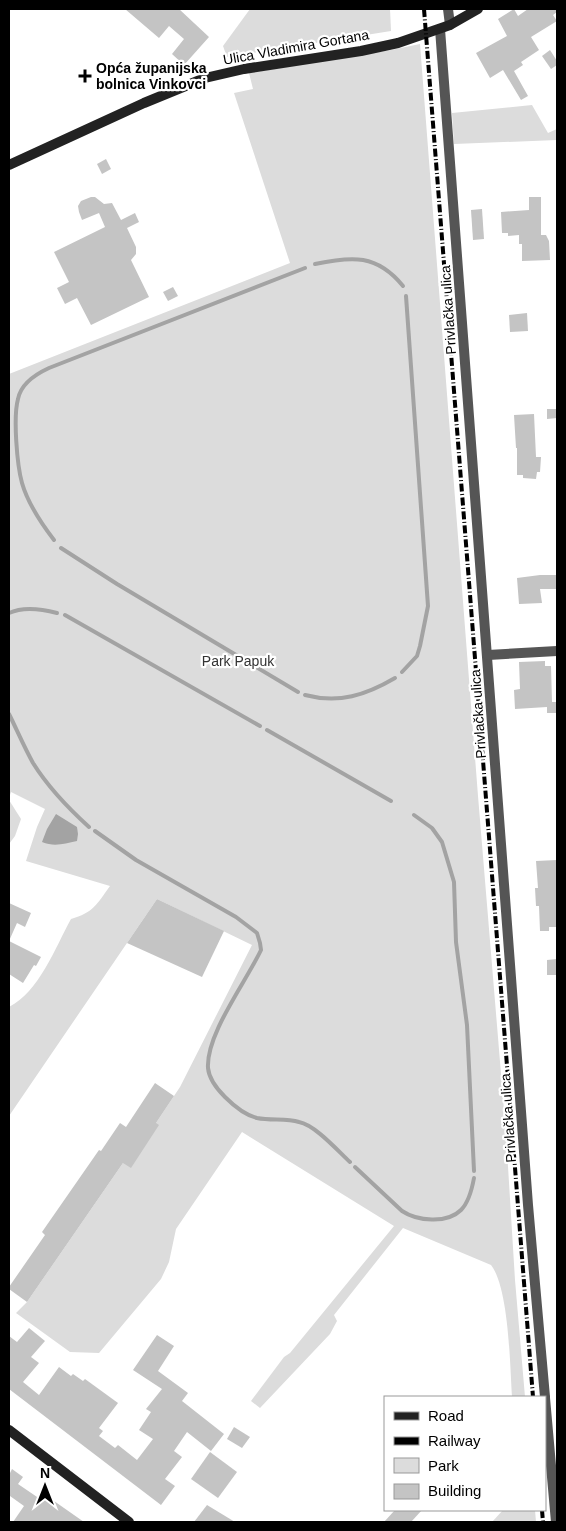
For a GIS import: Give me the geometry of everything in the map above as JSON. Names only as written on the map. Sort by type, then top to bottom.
[{"type":"main road","name":"Ulica Vladimira Gortana","points":[[9,165],[144,103],[205,78],[244,69],[361,51],[398,43],[445,27],[478,9]]},
{"type":"main road","points":[[9,1430],[128,1522]]},
{"type":"street","name":"Privlačka ulica","points":[[448,9],[445,27],[488,655],[545,1396]]},
{"type":"street","points":[[488,655],[557,651]]},
{"type":"street","name":"Privlačka ulica","points":[[546,1408],[556,1522]]},
{"type":"green space","points":[[250,9],[390,9],[391,31],[227,57],[223,46]]},
{"type":"green space","name":"Park Papuk","points":[[420,44],[525,1396],[512,1396],[505,1309],[502,1291],[491,1265],[403,1228],[334,1315],[337,1321],[330,1334],[260,1408],[251,1401],[284,1357],[290,1353],[394,1226],[242,1132],[176,1229],[169,1262],[161,1279],[99,1353],[70,1352],[16,1313],[27,1302],[123,1163],[156,1123],[180,1087],[252,945],[157,899],[9,1116],[9,1007],[20,1000],[38,980],[71,919],[90,911],[110,886],[26,861],[45,809],[11,792],[9,798],[9,374],[290,263],[234,93],[253,89],[249,73]]},
{"type":"green space","points":[[532,105],[548,133],[557,129],[557,140],[454,144],[452,113]]},
{"type":"green space","points":[[9,800],[21,819],[15,836],[9,844]]},
{"type":"green space","points":[[502,1511],[535,1511],[536,1522],[492,1522]]},
{"type":"shaded area","points":[[56,814],[77,827],[77,841],[55,845],[42,842]]},
{"type":"building","points":[[125,9],[179,9],[209,37],[184,65],[172,54],[184,39],[169,26],[159,38]]},
{"type":"building","points":[[514,9],[518,16],[528,9],[557,9],[557,12],[553,15],[557,21],[531,37],[539,50],[521,62],[523,65],[514,71],[528,96],[521,100],[503,70],[490,78],[476,53],[507,36],[498,19]]},
{"type":"building","points":[[550,50],[557,61],[557,65],[551,69],[542,56]]},
{"type":"building","points":[[106,159],[111,169],[102,174],[97,164]]},
{"type":"building","points":[[95,197],[104,204],[112,203],[121,220],[135,213],[139,222],[127,228],[136,247],[136,254],[131,260],[149,297],[91,325],[77,298],[65,304],[57,288],[69,282],[54,252],[105,227],[99,213],[82,220],[78,206],[81,201]]},
{"type":"building","points":[[529,197],[541,197],[541,235],[546,235],[549,241],[550,260],[522,261],[522,244],[519,244],[519,235],[508,236],[508,233],[502,233],[501,212],[529,210]]},
{"type":"building","points":[[482,209],[484,239],[473,240],[471,210]]},
{"type":"building","points":[[173,287],[178,296],[168,301],[163,292]]},
{"type":"building","points":[[527,313],[528,331],[510,332],[509,315]]},
{"type":"building","points":[[547,409],[557,409],[557,418],[547,419]]},
{"type":"building","points":[[534,414],[536,457],[541,457],[540,472],[537,472],[536,479],[523,478],[523,475],[517,475],[514,415]]},
{"type":"building","points":[[557,575],[557,589],[540,589],[542,603],[519,604],[517,578]]},
{"type":"building","points":[[545,661],[545,666],[551,666],[552,702],[557,702],[557,713],[547,713],[547,707],[515,709],[514,690],[520,689],[519,662]]},
{"type":"building","points":[[557,860],[557,927],[549,927],[549,931],[540,931],[539,906],[536,906],[535,888],[538,888],[536,861]]},
{"type":"building","points":[[157,899],[224,931],[202,977],[127,943]]},
{"type":"building","points":[[9,903],[31,913],[25,927],[17,923],[9,941]]},
{"type":"building","points":[[9,941],[41,957],[23,983],[9,974]]},
{"type":"building","points":[[557,959],[557,975],[547,975],[547,960]]},
{"type":"building","points":[[155,1083],[174,1096],[156,1123],[159,1125],[131,1168],[123,1163],[27,1302],[9,1289],[9,1287],[45,1235],[42,1232],[99,1150],[101,1151],[120,1123],[126,1127]]},
{"type":"building","points":[[29,1328],[45,1341],[31,1357],[39,1363],[23,1382],[39,1395],[59,1367],[71,1376],[73,1374],[83,1381],[85,1379],[118,1403],[99,1428],[103,1431],[99,1436],[115,1448],[118,1445],[137,1460],[153,1439],[139,1430],[151,1412],[146,1409],[162,1389],[133,1370],[157,1335],[174,1346],[158,1371],[188,1393],[182,1401],[224,1434],[211,1451],[187,1432],[174,1451],[182,1457],[165,1479],[175,1486],[161,1505],[9,1389],[9,1336],[17,1342]]},
{"type":"building","points":[[234,1427],[250,1437],[242,1448],[227,1439]]},
{"type":"building","points":[[210,1452],[237,1472],[218,1498],[191,1479]]},
{"type":"building","points":[[12,1469],[23,1477],[18,1484],[40,1499],[44,1494],[84,1522],[13,1522],[24,1506],[10,1496],[9,1498],[9,1475]]},
{"type":"building","points":[[207,1505],[235,1522],[194,1522]]},
{"type":"building","points":[[394,1511],[421,1511],[411,1522],[384,1522]]},
{"type":"waterway","points":[[315,264],[352,259],[363,260],[383,268],[403,286]]},
{"type":"waterway","points":[[54,540],[31,506],[20,475],[16,441],[16,417],[22,388],[34,376],[49,368],[305,268]]},
{"type":"waterway","points":[[402,672],[417,656],[428,606],[406,296]]},
{"type":"waterway","points":[[61,548],[117,584],[298,692]]},
{"type":"waterway","points":[[9,613],[27,609],[39,609],[57,613]]},
{"type":"waterway","points":[[65,615],[260,726]]},
{"type":"waterway","points":[[305,695],[329,699],[352,696],[373,689],[395,678]]},
{"type":"waterway","points":[[9,714],[39,772],[59,797],[89,827]]},
{"type":"waterway","points":[[267,730],[391,801]]},
{"type":"waterway","points":[[414,815],[432,828],[442,842],[454,882],[456,942],[467,1025],[474,1171]]},
{"type":"waterway","points":[[95,831],[136,860],[236,917],[257,933],[261,950],[228,1008],[213,1040],[209,1054],[208,1068],[210,1076],[222,1094],[244,1112],[257,1118],[289,1120],[305,1124],[326,1139],[350,1162]]},
{"type":"waterway","points":[[355,1167],[402,1211],[416,1217],[432,1220],[448,1217],[461,1210],[468,1199],[474,1178]]},
{"type":"railway","points":[[424,9],[533,1396]]},
{"type":"railway","points":[[542,1511],[543,1522]]},
{"type":"place","name":"Opća županijska bolnica Vinkovci","points":[[85,76]]}]
